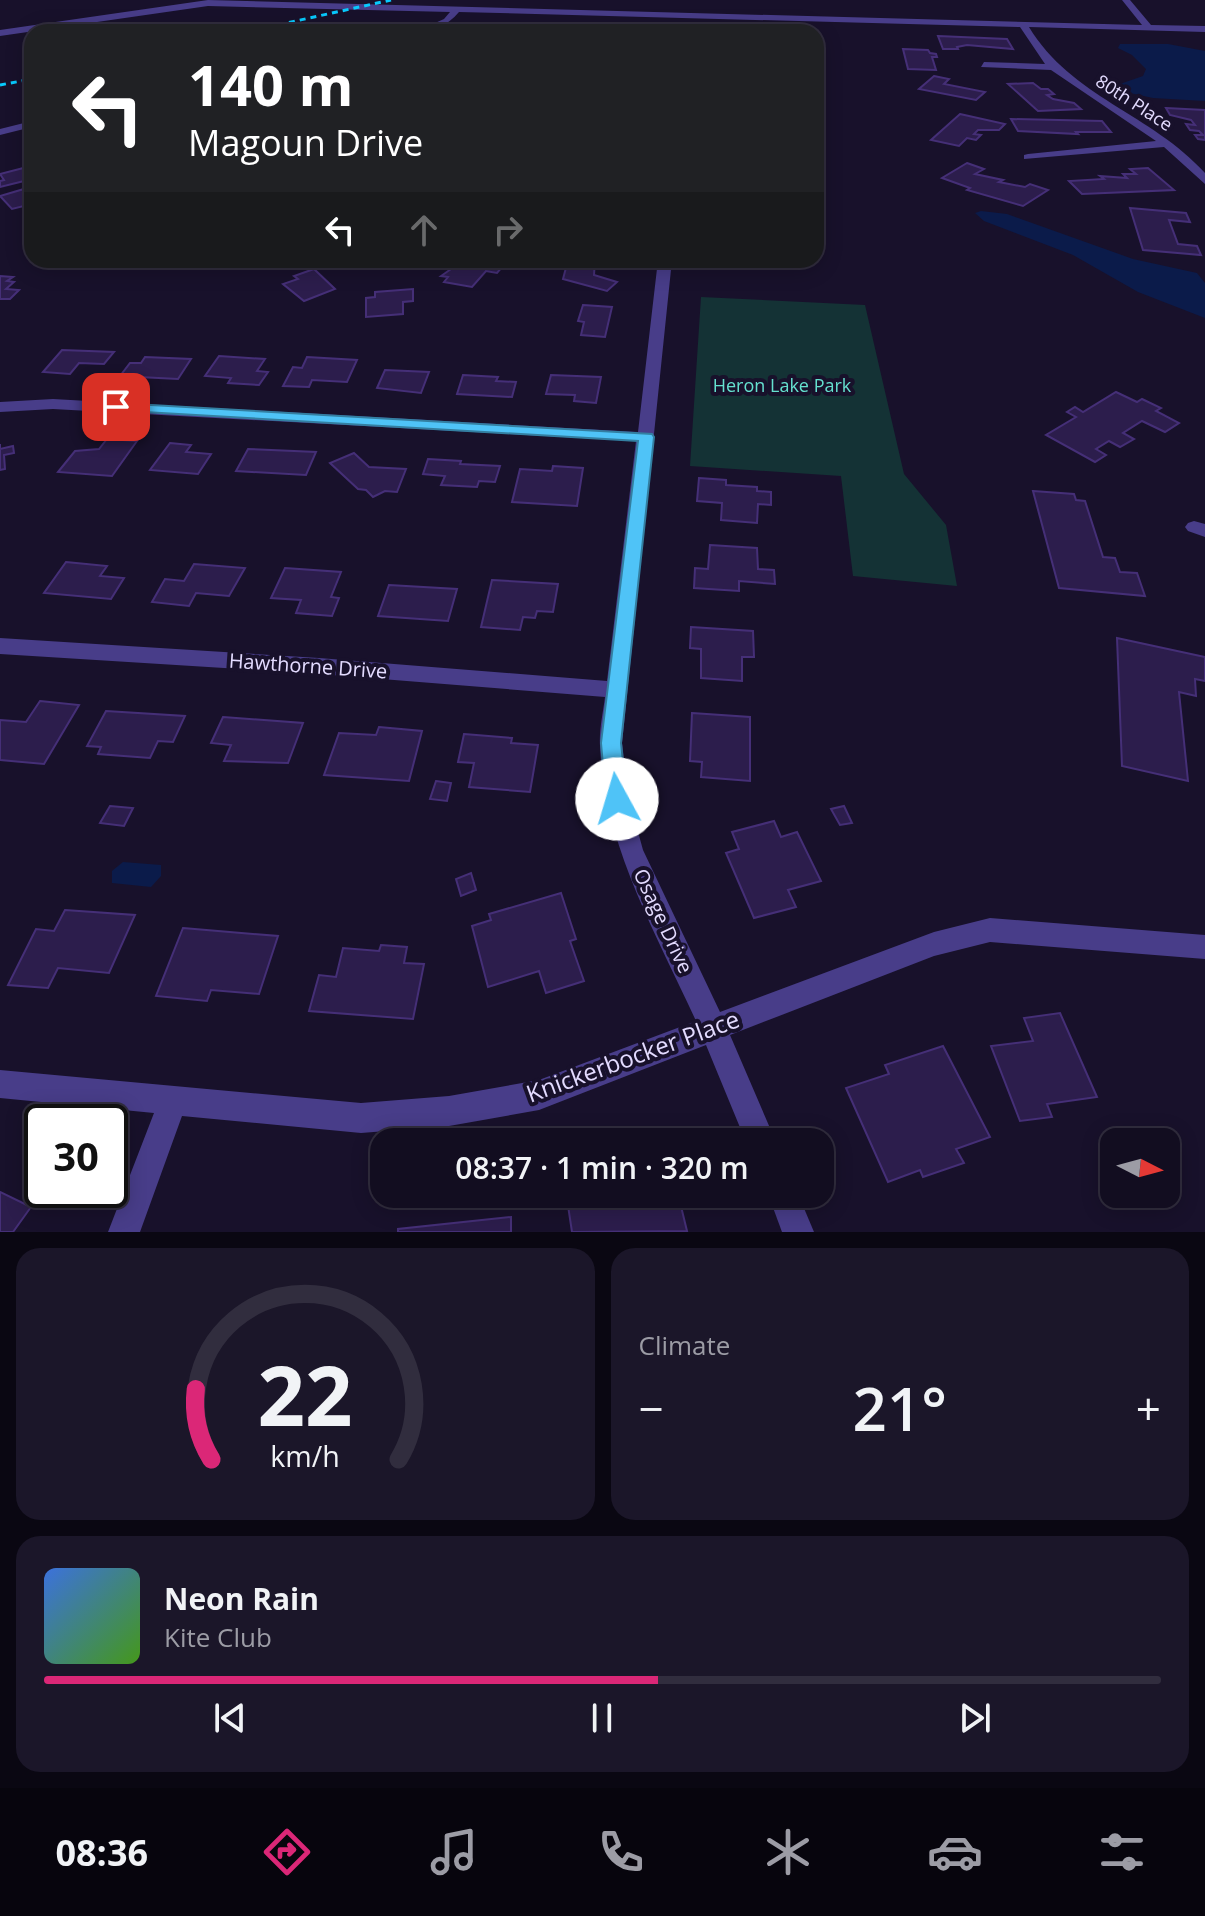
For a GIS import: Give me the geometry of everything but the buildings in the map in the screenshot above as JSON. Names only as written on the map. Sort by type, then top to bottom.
[{"type":"street","points":[[1126,0],[1149,28]]},
{"type":"street","points":[[62,24],[208,3],[865,14],[1023,24],[1205,29]]},
{"type":"street","points":[[439,24],[447,21],[458,8]]},
{"type":"street","name":"80th Place","points":[[1023,24],[1037,49],[1053,67],[1167,143],[1205,180]]},
{"type":"street","name":"80th Place","points":[[1034,24],[1048,50],[1045,55]]},
{"type":"street","points":[[0,33],[24,30]]},
{"type":"street","points":[[984,65],[1053,67]]},
{"type":"street","points":[[0,132],[24,126]]},
{"type":"street","points":[[1028,157],[1167,143]]},
{"type":"street","name":"Osage Drive","points":[[664,268],[611,743],[617,799],[631,850],[714,1030],[755,1128]]},
{"type":"street","points":[[0,407],[53,404],[646,437]]},
{"type":"street","name":"Hawthorne Drive","points":[[0,646],[319,666],[617,690]]},
{"type":"street","name":"Knickerbocker Place","points":[[0,1084],[361,1118],[449,1111],[539,1095],[934,944],[990,930],[1205,947]]},
{"type":"street","points":[[124,1232],[174,1099]]},
{"type":"street","points":[[789,1208],[798,1232]]},
{"type":"green space","name":"Heron Lake Park","points":[[701,297],[865,305],[904,474],[946,525],[957,586],[853,576],[841,476],[690,466]]},
{"type":"water","points":[[1120,44],[1168,44],[1205,51],[1205,101],[1153,98],[1116,90],[1117,85],[1143,76],[1146,69],[1132,55],[1118,48]]},
{"type":"water","points":[[975,213],[1007,214],[1133,259],[1197,273],[1205,283],[1205,318],[1138,292],[1073,255],[984,221]]},
{"type":"water","points":[[123,862],[161,865],[161,876],[151,887],[112,883],[112,871]]},
{"type":"railway","points":[[282,24],[391,0]]},
{"type":"railway","points":[[0,85],[24,80]]},
{"type":"route","points":[[116,407],[646,437],[611,743],[617,799]]}]
